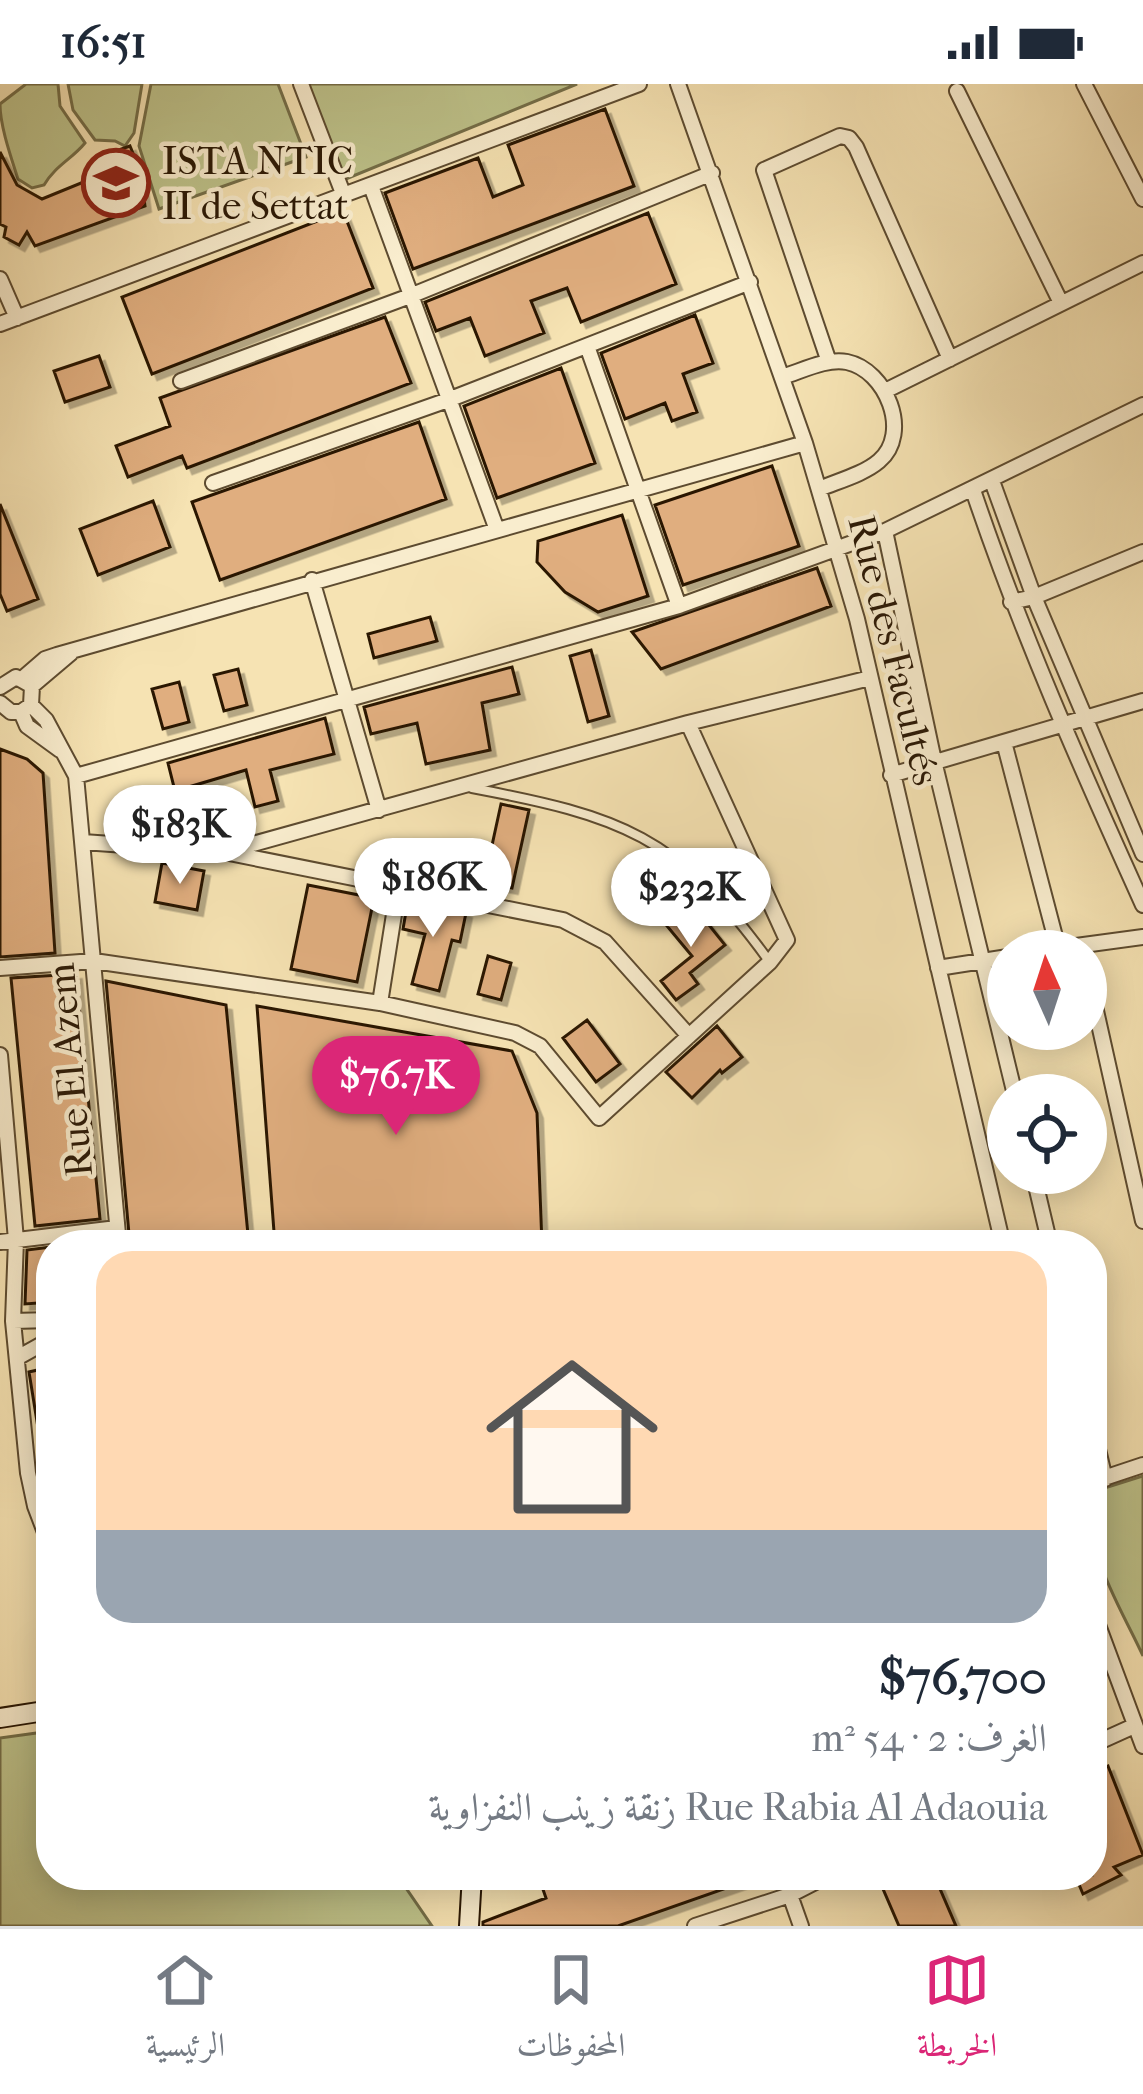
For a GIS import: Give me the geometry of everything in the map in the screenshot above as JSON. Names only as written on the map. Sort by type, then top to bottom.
[{"type":"street","points":[[301,84],[344,196]]},
{"type":"street","points":[[0,324],[639,84]]},
{"type":"street","name":"Rue des Facultés","points":[[678,84],[750,281],[838,551],[999,1230]]},
{"type":"street","points":[[1084,84],[1143,200]]},
{"type":"street","points":[[957,92],[1061,303]]},
{"type":"street","points":[[830,362],[764,170],[840,136],[856,147],[950,359]]},
{"type":"street","points":[[181,380],[410,296],[712,173]]},
{"type":"street","points":[[371,186],[497,530]]},
{"type":"street","points":[[885,391],[1143,262]]},
{"type":"street","points":[[0,279],[17,318]]},
{"type":"street","points":[[213,483],[448,400],[750,281]]},
{"type":"street","points":[[587,346],[679,606]]},
{"type":"street","points":[[782,377],[830,362],[849,362],[885,391],[894,416],[888,452],[876,464],[819,489]]},
{"type":"street","points":[[76,776],[679,606],[838,551],[1143,405]]},
{"type":"street","points":[[13,711],[45,659],[805,443]]},
{"type":"street","points":[[992,481],[1034,597],[1143,854]]},
{"type":"street","points":[[973,490],[1060,724],[1143,905]]},
{"type":"street","points":[[885,531],[934,761],[1010,1074]]},
{"type":"street","points":[[1011,602],[1143,552]]},
{"type":"street","points":[[312,580],[379,810]]},
{"type":"street","points":[[224,852],[688,723],[870,678]]},
{"type":"street","points":[[1,683],[8,679],[27,682]]},
{"type":"street","points":[[892,775],[1143,701]]},
{"type":"street","name":"Rue El Azem","points":[[13,711],[60,750],[76,776],[117,1228]]},
{"type":"street","points":[[0,968],[94,961],[380,1003],[515,1033],[540,1046],[598,1118],[770,962],[788,940],[688,723]]},
{"type":"street","points":[[1004,742],[1053,930]]},
{"type":"street","points":[[83,842],[224,852],[563,920],[604,942],[689,1036]]},
{"type":"street","points":[[380,1003],[398,889]]},
{"type":"street","points":[[1107,943],[1143,937]]},
{"type":"street","points":[[938,968],[987,960]]},
{"type":"street","points":[[1105,1050],[1143,1222]]},
{"type":"street","points":[[0,1055],[13,1321],[28,1473],[36,1509]]},
{"type":"street","points":[[1127,1147],[1143,1140]]},
{"type":"street","points":[[1038,1194],[1046,1230]]},
{"type":"street","points":[[100,1230],[117,1228]]},
{"type":"street","points":[[13,1321],[36,1320]]},
{"type":"street","points":[[17,1358],[36,1347]]},
{"type":"street","points":[[1107,1478],[1143,1465]]},
{"type":"street","points":[[1107,1651],[1143,1747]]},
{"type":"street","points":[[0,1718],[36,1712]]},
{"type":"street","points":[[1107,1738],[1134,1726]]},
{"type":"street","points":[[469,1926],[471,1890]]},
{"type":"street","points":[[694,1926],[800,1890]]},
{"type":"street","points":[[790,1895],[801,1926]]},
{"type":"lane","points":[[469,787],[592,814],[653,841],[741,922],[770,962]]},
{"type":"green space","points":[[26,84],[58,84],[60,106],[85,143],[44,185],[32,188],[18,179],[0,113],[0,104]]},
{"type":"green space","points":[[68,84],[142,84],[134,133],[125,146],[95,140],[73,110]]},
{"type":"green space","points":[[151,84],[278,84],[306,157],[159,209],[139,146]]},
{"type":"green space","points":[[304,84],[577,84],[341,181]]},
{"type":"green space","points":[[1143,1476],[1143,1656],[1107,1580],[1107,1487]]},
{"type":"green space","points":[[36,1733],[36,1890],[407,1890],[432,1926],[0,1926],[0,1738]]},
{"type":"building","points":[[605,109],[634,186],[413,269],[385,193],[478,158],[493,197],[523,185],[508,145]]},
{"type":"building","points":[[130,146],[137,163],[131,168],[142,184],[145,206],[35,246],[27,232],[19,245],[4,237],[0,152],[17,185],[42,199],[118,168],[110,153]]},
{"type":"building","points":[[343,211],[373,288],[152,374],[122,297]]},
{"type":"building","points":[[648,213],[676,284],[581,322],[567,288],[531,301],[544,333],[485,356],[470,318],[436,331],[425,302]]},
{"type":"building","points":[[695,315],[713,363],[683,374],[697,412],[672,421],[665,403],[625,419],[601,353]]},
{"type":"building","points":[[385,317],[411,383],[187,468],[182,456],[128,477],[116,446],[170,426],[160,398]]},
{"type":"building","points":[[99,356],[110,387],[65,402],[54,371]]},
{"type":"building","points":[[561,368],[595,463],[497,498],[464,406]]},
{"type":"building","points":[[419,422],[446,499],[220,580],[192,502]]},
{"type":"building","points":[[772,466],[799,546],[683,585],[655,505]]},
{"type":"building","points":[[153,501],[170,547],[98,575],[80,529]]},
{"type":"building","points":[[0,504],[38,599],[7,611],[0,594]]},
{"type":"building","points":[[622,515],[648,596],[598,612],[565,592],[537,562],[538,541]]},
{"type":"building","points":[[817,568],[831,606],[661,669],[632,632]]},
{"type":"building","points":[[430,617],[437,641],[374,658],[368,634]]},
{"type":"building","points":[[591,650],[609,716],[588,722],[570,656]]},
{"type":"building","points":[[512,667],[519,694],[482,703],[490,750],[426,764],[417,723],[371,734],[364,707]]},
{"type":"building","points":[[238,669],[247,705],[224,711],[214,675]]},
{"type":"building","points":[[179,682],[189,722],[163,729],[152,689]]},
{"type":"building","points":[[325,718],[334,754],[270,770],[278,801],[255,807],[246,770],[175,791],[168,763]]},
{"type":"building","points":[[0,749],[27,759],[43,773],[55,953],[0,957]]},
{"type":"building","points":[[501,804],[529,810],[512,888],[484,882]]},
{"type":"building","points":[[162,863],[204,871],[197,910],[155,902]]},
{"type":"building","points":[[308,885],[374,898],[357,982],[291,969]]},
{"type":"building","points":[[408,900],[466,913],[460,942],[452,940],[439,991],[412,984],[425,934],[403,929]]},
{"type":"building","points":[[693,905],[725,945],[690,973],[698,984],[676,1000],[661,981],[692,956],[667,926]]},
{"type":"building","points":[[488,956],[511,963],[501,1000],[478,994]]},
{"type":"building","points":[[76,974],[100,1219],[35,1226],[11,978]]},
{"type":"building","points":[[106,981],[226,1005],[248,1230],[129,1230]]},
{"type":"building","points":[[257,1006],[512,1051],[537,1113],[541,1230],[274,1230]]},
{"type":"building","points":[[587,1020],[620,1064],[596,1082],[563,1038]]},
{"type":"building","points":[[717,1026],[742,1057],[722,1073],[720,1070],[692,1098],[666,1072]]},
{"type":"building","points":[[36,1249],[36,1303],[25,1304],[27,1250]]},
{"type":"building","points":[[36,1370],[36,1415],[29,1372]]},
{"type":"building","points":[[1107,1766],[1143,1855],[1114,1867],[1121,1875],[1107,1882]]},
{"type":"building","points":[[543,1890],[721,1890],[618,1926],[483,1926],[483,1922],[546,1898]]},
{"type":"building","points":[[883,1890],[940,1890],[956,1926],[899,1926]]},
{"type":"place","name":"ISTA NTIC II de Settat","points":[[116,183]]}]
